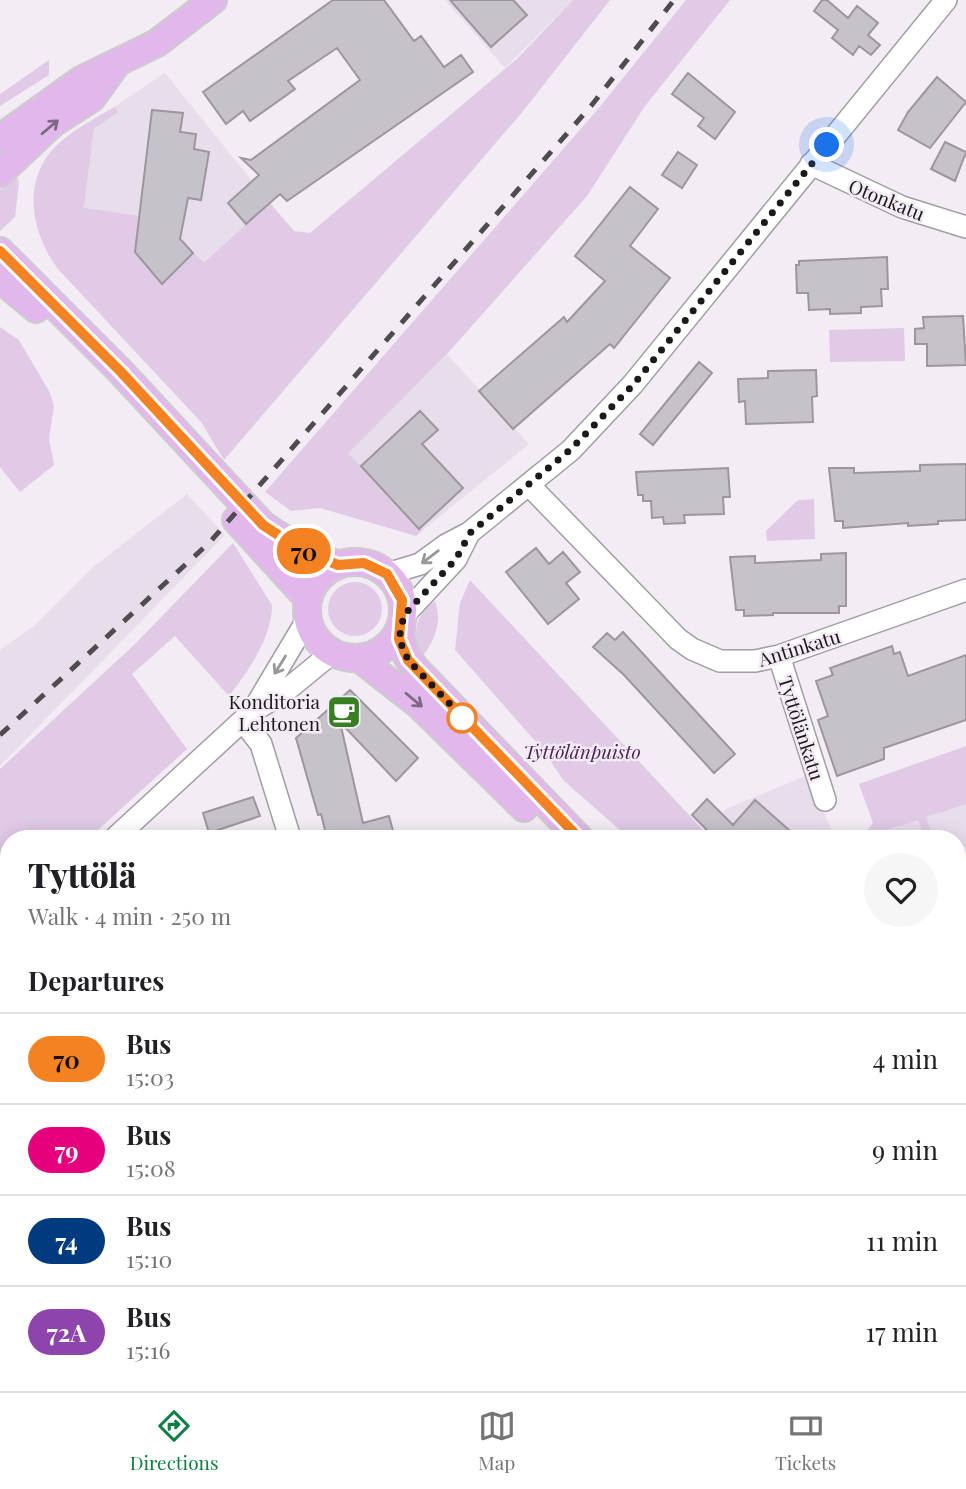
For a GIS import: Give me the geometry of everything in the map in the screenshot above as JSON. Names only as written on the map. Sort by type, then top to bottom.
[{"type":"main road","points":[[0,138],[80,80],[115,66],[156,43],[213,0]]},
{"type":"main road","points":[[0,173],[53,123],[92,98],[115,66]]},
{"type":"main road","points":[[0,251],[121,372],[263,525],[301,550],[338,565]]},
{"type":"main road","points":[[0,279],[73,343],[307,609],[316,639],[332,653],[360,659],[419,705],[547,830]]},
{"type":"main road","points":[[307,609],[324,572],[338,565],[364,563],[387,574],[402,600],[399,639],[415,668],[571,830]]},
{"type":"main road","points":[[360,659],[386,648],[402,621]]},
{"type":"street","points":[[387,574],[420,564],[446,545],[470,533],[570,450],[634,384],[946,0]]},
{"type":"street","name":"Otonkatu","points":[[811,164],[902,207],[966,227]]},
{"type":"street","name":"Antinkatu","points":[[529,485],[692,649],[720,661],[738,664],[779,656],[966,590]]},
{"type":"street","points":[[402,621],[456,559],[470,533]]},
{"type":"street","points":[[248,716],[307,609]]},
{"type":"street","points":[[124,830],[248,716],[283,693],[332,653]]},
{"type":"street","name":"Tyttölänkatu","points":[[779,656],[825,800]]},
{"type":"street","points":[[248,716],[261,744],[288,830]]},
{"type":"shaded area","points":[[445,0],[573,0],[505,68]]},
{"type":"shaded area","points":[[165,73],[270,203],[203,262],[193,253],[162,284],[135,252],[84,208],[94,129],[117,112],[114,107]]},
{"type":"shaded area","points":[[447,354],[529,444],[423,530],[347,453]]},
{"type":"shaded area","points":[[187,494],[225,535],[0,766],[0,650],[35,625],[92,568]]},
{"type":"shaded area","points":[[807,775],[831,830],[704,830],[726,809]]},
{"type":"shaded area","points":[[966,789],[966,830],[878,830]]},
{"type":"green space","points":[[573,0],[610,0],[524,110],[224,460],[201,422],[57,268],[48,253],[36,221],[34,204],[39,172],[59,143],[114,107],[118,112],[94,129],[84,208],[139,216],[135,252],[162,284],[193,253],[204,262],[270,203],[294,231],[310,233],[518,58]]},
{"type":"green space","points":[[686,0],[730,0],[645,106],[587,196],[447,354],[348,453],[423,530],[416,536],[320,508],[291,511],[265,492],[598,109]]},
{"type":"green space","points":[[49,60],[49,75],[0,106],[0,94]]},
{"type":"green space","points":[[14,173],[19,182],[15,217],[0,231],[0,190]]},
{"type":"green space","points":[[0,327],[19,340],[50,393],[54,406],[49,438],[54,465],[20,492],[0,467]]},
{"type":"green space","points":[[904,328],[905,361],[830,362],[829,330]]},
{"type":"green space","points":[[814,499],[815,539],[767,541],[766,531],[798,500]]},
{"type":"green space","points":[[233,543],[272,605],[263,642],[229,696],[175,636],[132,674],[187,749],[98,830],[0,830],[0,769],[134,645]]},
{"type":"green space","name":"Tyttölänpuisto","points":[[470,580],[703,830],[620,830],[563,780],[543,750],[455,650],[460,603]]},
{"type":"green space","points":[[355,582],[374,590],[382,609],[374,628],[355,636],[336,628],[328,609],[336,590]]},
{"type":"green space","points":[[435,601],[438,617],[436,632],[420,659],[416,642],[417,627],[423,613]]},
{"type":"green space","points":[[966,746],[966,804],[926,817],[930,830],[922,830],[918,820],[886,830],[867,830],[873,823],[859,784]]},
{"type":"building","points":[[333,0],[384,0],[414,41],[421,36],[444,67],[461,55],[473,72],[287,201],[280,194],[246,224],[228,203],[259,175],[241,158],[251,160],[360,80],[337,48],[288,81],[295,89],[250,121],[243,111],[226,124],[203,92]]},
{"type":"building","points":[[450,0],[513,0],[527,15],[491,47]]},
{"type":"building","points":[[822,0],[827,0],[848,18],[857,6],[878,23],[868,35],[880,45],[871,55],[859,46],[853,55],[832,38],[838,30],[814,11]]},
{"type":"building","points":[[688,73],[735,112],[715,139],[698,126],[704,118],[672,94]]},
{"type":"building","points":[[937,77],[966,102],[930,148],[898,130],[908,112]]},
{"type":"building","points":[[152,110],[183,113],[180,132],[196,134],[194,149],[209,152],[201,200],[188,198],[180,239],[193,253],[162,284],[135,252]]},
{"type":"building","points":[[945,142],[966,152],[955,181],[931,169]]},
{"type":"building","points":[[678,152],[697,165],[682,188],[662,175]]},
{"type":"building","points":[[630,187],[658,209],[630,246],[670,278],[614,348],[610,344],[513,429],[479,391],[564,317],[567,322],[605,281],[575,256]]},
{"type":"building","points":[[887,257],[888,289],[881,289],[882,306],[861,307],[861,313],[830,314],[830,309],[809,310],[808,293],[797,293],[796,265],[799,265],[799,261]]},
{"type":"building","points":[[963,316],[966,365],[927,366],[927,344],[915,344],[915,329],[924,328],[923,317]]},
{"type":"building","points":[[699,362],[712,373],[653,445],[640,434]]},
{"type":"building","points":[[816,370],[817,396],[812,397],[813,422],[746,424],[745,401],[739,402],[738,379],[768,378],[768,371]]},
{"type":"building","points":[[420,411],[438,430],[422,444],[463,488],[419,529],[361,466]]},
{"type":"building","points":[[966,464],[966,520],[908,526],[908,523],[843,528],[843,521],[835,521],[829,468],[854,468],[854,473],[920,471],[920,465]]},
{"type":"building","points":[[728,468],[730,497],[723,497],[724,514],[684,515],[685,523],[664,524],[663,517],[652,518],[651,501],[643,501],[643,495],[638,495],[636,472]]},
{"type":"building","points":[[536,548],[549,564],[563,552],[580,572],[566,583],[579,599],[548,624],[506,572]]},
{"type":"building","points":[[846,553],[846,606],[839,606],[839,613],[744,616],[744,610],[736,610],[730,557],[755,556],[755,563],[821,560],[821,554]]},
{"type":"building","points":[[623,632],[735,754],[714,773],[624,675],[593,647],[607,633],[615,640]]},
{"type":"building","points":[[892,646],[894,654],[900,652],[908,676],[966,655],[966,720],[884,748],[884,759],[837,776],[818,720],[828,716],[816,681],[833,675],[830,668]]},
{"type":"building","points":[[350,690],[418,758],[396,781],[340,722],[363,823],[389,816],[393,830],[325,830],[321,814],[318,815],[296,738]]},
{"type":"building","points":[[253,797],[260,816],[218,830],[208,830],[203,813]]},
{"type":"building","points":[[707,799],[733,825],[755,800],[789,830],[707,830],[692,815]]},
{"type":"railway","points":[[0,735],[210,542],[591,106],[674,0]]},
{"type":"bus line","name":"70","points":[[0,251],[121,372],[263,525],[301,550],[338,565],[364,563],[387,574],[397,586],[402,600],[404,615],[399,639],[408,660],[571,830]]},
{"type":"place","name":"Konditoria Lehtonen","points":[[344,712]]},
{"type":"route","points":[[462,718],[469,724],[408,660],[399,639],[404,615],[456,559],[470,533],[570,450],[634,384],[827,145]]}]
